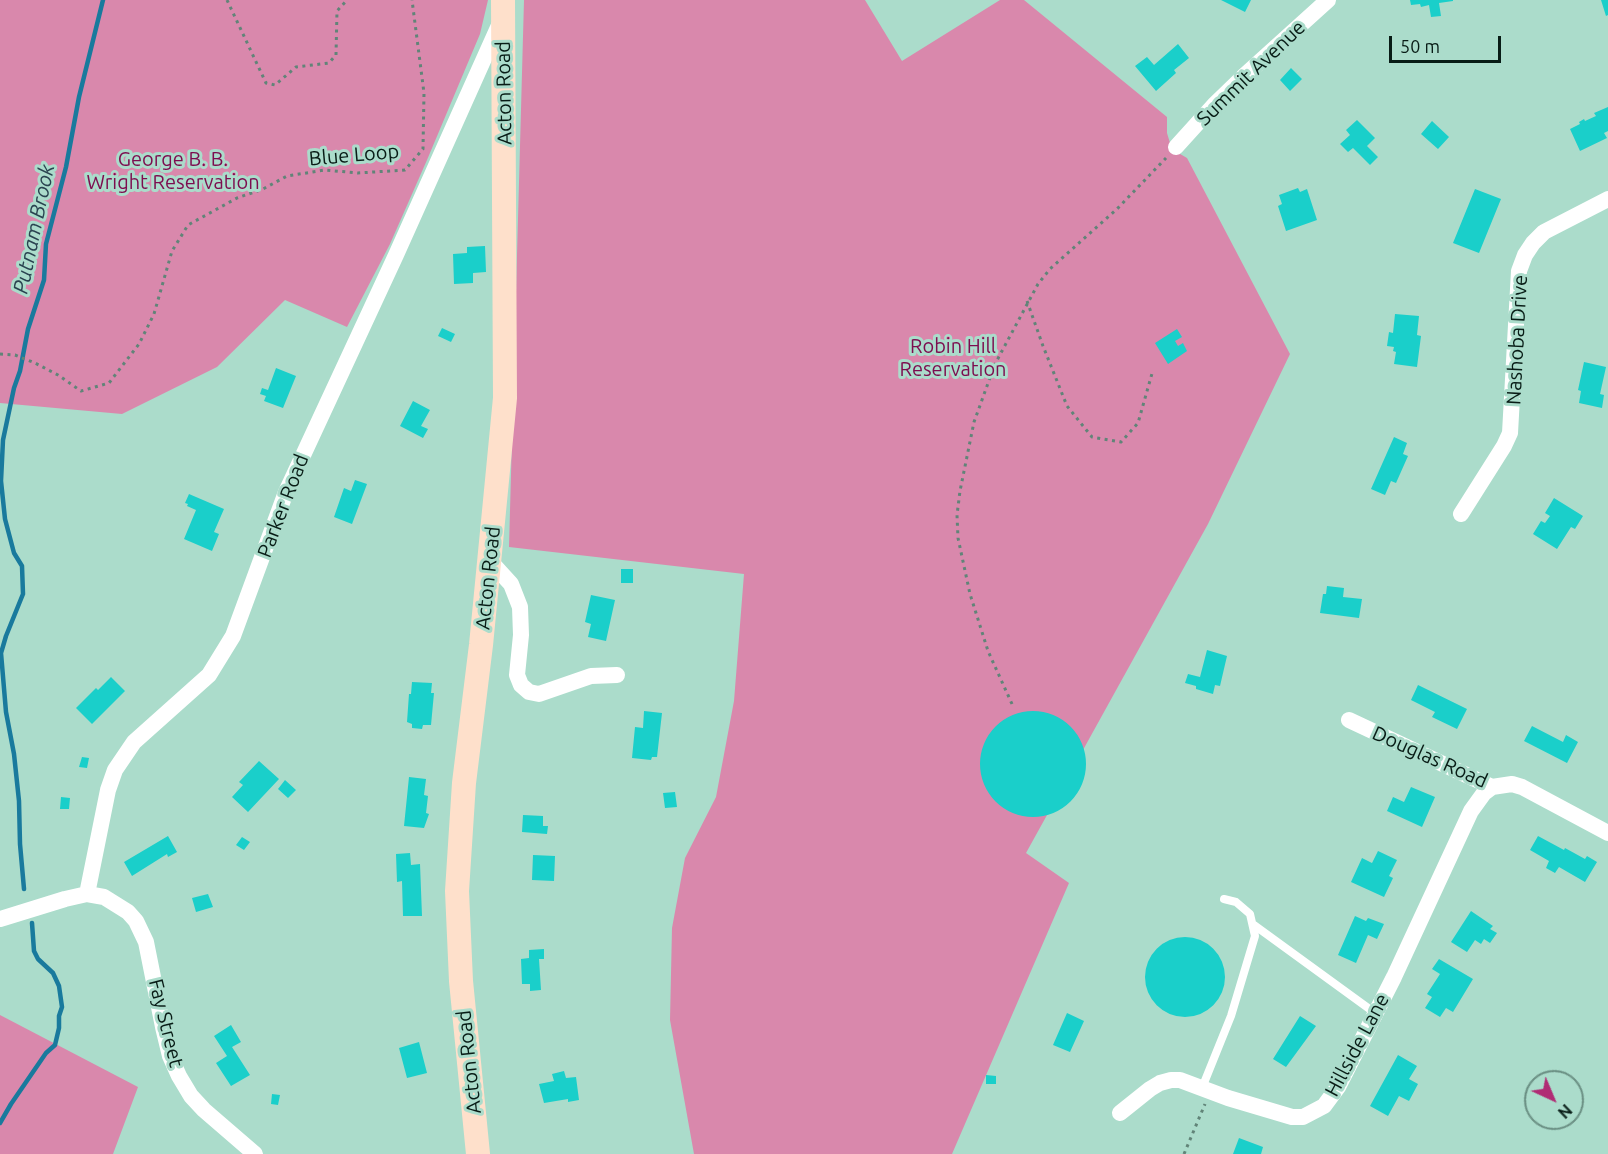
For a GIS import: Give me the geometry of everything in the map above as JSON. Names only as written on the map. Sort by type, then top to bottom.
[{"type":"main road","name":"Acton Road","points":[[478,1154],[460,981],[457,891],[464,783],[490,561],[505,398],[505,5]]},
{"type":"street","name":"Summit Avenue","points":[[1176,147],[1214,105],[1328,0]]},
{"type":"street","name":"Parker Road","points":[[87,894],[108,790],[115,770],[134,742],[209,675],[233,636],[286,492],[396,255],[505,5]]},
{"type":"street","name":"Nashoba Drive","points":[[1461,514],[1510,433],[1519,271],[1525,255],[1544,232],[1608,199]]},
{"type":"street","points":[[490,561],[511,584],[520,607],[521,635],[516,675],[521,685],[529,692],[539,694],[591,676],[617,675]]},
{"type":"street","name":"Douglas Road","points":[[1349,720],[1492,787],[1512,784],[1522,787],[1608,832]]},
{"type":"street","name":"Hillside Lane","points":[[1120,1113],[1160,1083],[1180,1080],[1292,1117],[1303,1117],[1314,1112],[1332,1097],[1410,944],[1471,811],[1484,793],[1492,787]]},
{"type":"street","points":[[0,919],[87,894]]},
{"type":"street","name":"Fay Street","points":[[87,894],[109,899],[128,912],[136,921],[146,942],[168,1046],[179,1076],[191,1096],[204,1110],[255,1154]]},
{"type":"lane","points":[[1206,1090],[1256,936],[1250,914],[1236,902],[1224,899]]},
{"type":"lane","points":[[1254,925],[1375,1013]]},
{"type":"path","points":[[227,0],[266,83],[275,85],[296,67],[329,63],[336,55],[338,12],[347,0]]},
{"type":"path","name":"Blue Loop","points":[[0,354],[15,355],[35,363],[81,391],[110,383],[139,344],[153,314],[172,251],[188,225],[237,198],[263,189],[287,176],[325,170],[358,173],[405,170],[423,149],[424,93],[412,0]]},
{"type":"path","points":[[1012,704],[988,651],[962,564],[957,515],[968,443],[980,402],[994,364],[1038,284],[1050,269],[1117,209],[1176,147]]},
{"type":"path","points":[[1027,301],[1042,346],[1067,406],[1092,437],[1121,441],[1138,423],[1153,370]]},
{"type":"path","points":[[1184,1154],[1206,1090]]},
{"type":"green space","name":"George B. B. Wright Reservation","points":[[0,0],[488,0],[480,34],[427,160],[390,244],[347,327],[285,300],[217,367],[122,414],[0,403]]},
{"type":"green space","name":"Robin Hill Reservation","points":[[524,0],[865,0],[902,61],[1000,0],[1024,0],[1167,117],[1167,133],[1170,143],[1175,151],[1187,158],[1290,354],[1208,524],[1026,853],[1069,883],[952,1154],[694,1154],[670,1020],[672,928],[685,858],[716,797],[734,701],[744,574],[509,547]]},
{"type":"green space","points":[[0,1015],[138,1087],[113,1154],[0,1154]]},
{"type":"building","points":[[1221,0],[1251,0],[1245,12]]},
{"type":"building","points":[[1410,0],[1453,1],[1439,3],[1441,16],[1431,17],[1429,5],[1421,7],[1420,4],[1411,5]]},
{"type":"building","points":[[1601,0],[1608,0],[1608,15],[1606,16]]},
{"type":"building","points":[[1178,44],[1189,58],[1174,70],[1176,73],[1156,91],[1135,66],[1147,57],[1154,65]]},
{"type":"building","points":[[1291,68],[1302,79],[1290,91],[1280,80]]},
{"type":"building","points":[[1608,107],[1608,131],[1604,133],[1607,138],[1580,151],[1570,129],[1584,119],[1585,121],[1596,116],[1594,113]]},
{"type":"building","points":[[1357,120],[1375,138],[1367,146],[1378,157],[1370,165],[1353,148],[1348,152],[1340,144],[1350,135],[1346,130]]},
{"type":"building","points":[[1432,121],[1449,137],[1438,149],[1421,134]]},
{"type":"building","points":[[1298,188],[1300,192],[1307,189],[1317,220],[1286,231],[1278,206],[1282,204],[1279,195]]},
{"type":"building","points":[[1475,189],[1501,199],[1479,253],[1453,243]]},
{"type":"building","points":[[485,246],[486,272],[473,273],[473,283],[454,284],[453,254],[467,253],[467,247]]},
{"type":"building","points":[[1395,314],[1419,316],[1417,335],[1421,336],[1417,367],[1394,364],[1396,352],[1393,351],[1394,347],[1387,346],[1389,332],[1393,333]]},
{"type":"building","points":[[442,328],[455,334],[451,342],[438,336]]},
{"type":"building","points":[[1177,329],[1182,337],[1175,341],[1178,346],[1183,343],[1187,351],[1168,364],[1155,343]]},
{"type":"building","points":[[1584,362],[1606,367],[1600,394],[1604,395],[1602,408],[1579,403],[1581,391],[1578,390]]},
{"type":"building","points":[[276,368],[296,376],[283,408],[264,401],[266,396],[260,394],[262,388],[268,390]]},
{"type":"building","points":[[413,401],[430,410],[421,426],[428,429],[423,438],[400,426]]},
{"type":"building","points":[[1394,437],[1407,443],[1403,454],[1408,456],[1396,483],[1391,481],[1385,495],[1371,489]]},
{"type":"building","points":[[355,480],[367,484],[352,524],[334,517],[344,488],[351,491]]},
{"type":"building","points":[[189,494],[224,509],[214,532],[219,534],[212,551],[184,539],[196,510],[185,503]]},
{"type":"building","points":[[1554,498],[1583,516],[1575,529],[1571,527],[1557,549],[1533,534],[1541,521],[1545,523],[1550,516],[1545,513]]},
{"type":"building","points":[[621,569],[633,569],[633,583],[621,583]]},
{"type":"building","points":[[1327,586],[1344,588],[1343,597],[1362,599],[1359,618],[1320,613],[1323,594],[1326,594]]},
{"type":"building","points":[[591,595],[615,600],[606,641],[588,637],[591,624],[585,622]]},
{"type":"building","points":[[1207,650],[1227,656],[1220,686],[1215,685],[1213,694],[1185,683],[1188,674],[1200,677]]},
{"type":"building","points":[[111,677],[125,691],[92,724],[76,708]]},
{"type":"building","points":[[412,682],[432,683],[431,693],[434,693],[431,725],[423,725],[422,729],[412,728],[412,724],[407,722]]},
{"type":"building","points":[[1418,685],[1467,709],[1457,729],[1432,717],[1435,712],[1411,700]]},
{"type":"building","points":[[644,711],[662,713],[657,757],[652,757],[651,760],[632,758],[635,727],[643,728]]},
{"type":"building","points":[[1033,711],[1053,715],[1071,726],[1082,744],[1086,764],[1082,784],[1071,802],[1053,813],[1033,817],[1013,813],[995,802],[984,784],[980,764],[984,744],[995,726],[1013,715]]},
{"type":"building","points":[[1532,726],[1563,742],[1566,735],[1578,742],[1567,763],[1524,741]]},
{"type":"building","points":[[82,757],[89,758],[87,768],[79,767]]},
{"type":"building","points":[[259,761],[279,779],[248,812],[232,797],[243,785],[239,782]]},
{"type":"building","points":[[409,777],[426,779],[424,795],[428,796],[426,813],[429,814],[424,828],[404,826]]},
{"type":"building","points":[[285,780],[296,790],[288,798],[278,789]]},
{"type":"building","points":[[1411,787],[1435,797],[1422,827],[1387,811],[1393,797],[1404,802]]},
{"type":"building","points":[[675,792],[677,807],[665,808],[663,793]]},
{"type":"building","points":[[61,797],[70,798],[69,809],[60,809]]},
{"type":"building","points":[[523,815],[543,816],[543,826],[548,826],[547,834],[522,832]]},
{"type":"building","points":[[168,836],[177,852],[168,857],[167,854],[132,876],[124,862]]},
{"type":"building","points":[[1538,836],[1564,850],[1565,848],[1585,859],[1587,856],[1597,862],[1585,882],[1559,867],[1555,873],[1546,868],[1549,861],[1530,850]]},
{"type":"building","points":[[242,837],[250,842],[244,850],[236,845]]},
{"type":"building","points":[[1378,851],[1397,860],[1389,876],[1393,878],[1384,897],[1351,882],[1362,858],[1372,863]]},
{"type":"building","points":[[410,853],[411,865],[420,864],[422,916],[403,916],[402,881],[397,882],[396,854]]},
{"type":"building","points":[[533,855],[555,856],[554,881],[532,880]]},
{"type":"building","points":[[208,894],[213,907],[196,912],[192,898]]},
{"type":"building","points":[[1471,911],[1493,926],[1490,929],[1497,933],[1490,943],[1484,939],[1481,944],[1475,940],[1467,952],[1451,942]]},
{"type":"building","points":[[1355,916],[1366,921],[1368,918],[1384,924],[1377,939],[1368,935],[1356,963],[1338,955]]},
{"type":"building","points":[[1177,937],[1193,937],[1207,944],[1218,955],[1225,969],[1222,992],[1207,1010],[1193,1017],[1177,1017],[1163,1010],[1152,999],[1145,985],[1145,969],[1152,955],[1163,944]]},
{"type":"building","points":[[544,949],[544,959],[539,959],[541,990],[530,991],[530,984],[522,984],[521,959],[529,958],[529,950]]},
{"type":"building","points":[[1439,959],[1473,979],[1453,1012],[1446,1008],[1440,1017],[1425,1008],[1432,997],[1427,994],[1440,974],[1432,969]]},
{"type":"building","points":[[1067,1013],[1084,1021],[1070,1052],[1053,1045]]},
{"type":"building","points":[[1300,1016],[1316,1026],[1286,1067],[1273,1059]]},
{"type":"building","points":[[231,1025],[241,1042],[232,1047],[250,1075],[231,1086],[216,1063],[227,1056],[214,1036]]},
{"type":"building","points":[[419,1042],[427,1073],[407,1078],[399,1048]]},
{"type":"building","points":[[1398,1055],[1417,1066],[1409,1079],[1418,1084],[1409,1101],[1399,1096],[1388,1116],[1370,1106]]},
{"type":"building","points":[[564,1071],[566,1078],[576,1077],[579,1100],[568,1102],[568,1099],[544,1103],[539,1084],[554,1081],[552,1074]]},
{"type":"building","points":[[986,1075],[996,1076],[996,1084],[986,1084]]},
{"type":"building","points":[[272,1094],[280,1095],[278,1105],[271,1104]]},
{"type":"building","points":[[1239,1138],[1263,1147],[1261,1154],[1233,1154]]},
{"type":"waterway","name":"Putnam Brook","points":[[24,889],[19,801],[14,754],[6,712],[1,653],[23,594],[22,566],[14,553],[5,519],[1,481],[3,440],[28,329],[44,280],[46,244],[66,167],[79,97],[103,0]]},
{"type":"waterway","name":"Putnam Brook","points":[[0,1123],[46,1053],[55,1045],[59,1028],[62,1007],[59,986],[53,973],[38,959],[34,951],[32,923]]}]
